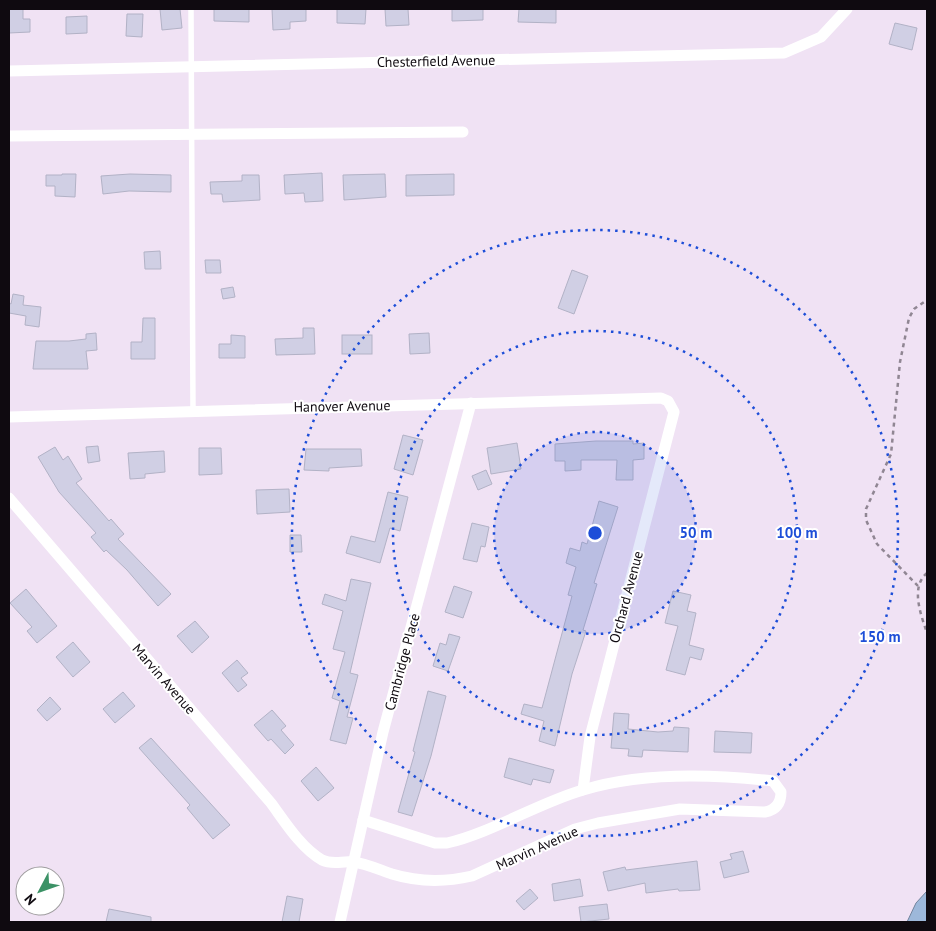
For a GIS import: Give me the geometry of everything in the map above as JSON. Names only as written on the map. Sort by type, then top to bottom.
[{"type":"street","name":"Chesterfield Avenue","points":[[9,71],[784,53],[821,37],[847,9]]},
{"type":"street","points":[[9,136],[463,132]]},
{"type":"street","name":"Hanover Avenue","points":[[9,416],[662,398],[673,406]]},
{"type":"street","name":"Cambridge Place","points":[[340,922],[383,732],[471,403]]},
{"type":"street","name":"Orchard Avenue","points":[[583,790],[590,737],[674,412],[673,406]]},
{"type":"street","name":"Marvin Avenue","points":[[9,498],[312,852],[323,860],[332,863],[353,862],[396,876],[419,880],[459,879],[472,876],[575,830],[598,822],[680,809],[765,812],[779,805],[781,798],[778,785],[773,780],[754,778],[648,777],[616,781],[583,790],[447,843],[435,843],[363,820]]},
{"type":"lane","points":[[191,9],[193,410]]},
{"type":"path","points":[[918,586],[876,544],[868,526],[866,510],[891,454],[900,362],[909,318],[914,309],[927,300]]},
{"type":"path","points":[[927,573],[918,586],[920,611],[927,633]]},
{"type":"water","points":[[927,891],[927,922],[907,922],[916,903]]},
{"type":"building","points":[[9,9],[23,9],[23,19],[30,19],[30,32],[9,33]]},
{"type":"building","points":[[160,9],[180,9],[182,28],[162,30]]},
{"type":"building","points":[[214,9],[249,9],[249,22],[214,21]]},
{"type":"building","points":[[272,9],[306,9],[306,21],[290,22],[290,29],[273,30]]},
{"type":"building","points":[[337,9],[366,9],[365,24],[337,23]]},
{"type":"building","points":[[385,9],[408,9],[409,25],[386,26]]},
{"type":"building","points":[[452,9],[483,9],[483,20],[452,21]]},
{"type":"building","points":[[519,9],[556,9],[556,23],[518,22]]},
{"type":"building","points":[[127,14],[143,14],[142,37],[126,36]]},
{"type":"building","points":[[87,16],[87,33],[66,34],[66,17]]},
{"type":"building","points":[[895,23],[917,28],[912,50],[889,44]]},
{"type":"building","points":[[322,173],[323,201],[305,202],[304,193],[285,194],[284,175]]},
{"type":"building","points":[[76,174],[75,197],[55,196],[55,186],[46,186],[46,175]]},
{"type":"building","points":[[130,174],[171,175],[171,192],[129,191],[103,194],[101,176]]},
{"type":"building","points":[[385,174],[386,197],[344,200],[343,175]]},
{"type":"building","points":[[454,174],[454,195],[406,196],[406,175]]},
{"type":"building","points":[[242,175],[259,175],[260,200],[223,202],[222,194],[211,194],[210,182],[242,181]]},
{"type":"building","points":[[160,251],[161,269],[145,269],[144,252]]},
{"type":"building","points":[[205,260],[220,260],[221,273],[206,273]]},
{"type":"building","points":[[572,270],[588,276],[574,314],[558,308]]},
{"type":"building","points":[[233,287],[235,297],[223,299],[221,289]]},
{"type":"building","points":[[13,294],[24,296],[23,305],[41,307],[39,327],[25,325],[26,316],[9,313],[9,303],[11,304]]},
{"type":"building","points":[[143,318],[155,318],[155,359],[131,359],[131,342],[142,342]]},
{"type":"building","points":[[303,328],[314,328],[315,354],[276,355],[275,339],[303,338]]},
{"type":"building","points":[[96,333],[97,350],[86,351],[88,369],[33,369],[36,341],[86,339],[86,334]]},
{"type":"building","points":[[429,333],[430,353],[410,354],[409,334]]},
{"type":"building","points":[[231,335],[245,336],[245,358],[219,358],[219,344],[231,344]]},
{"type":"building","points":[[342,335],[372,335],[372,354],[342,354]]},
{"type":"building","points":[[403,435],[423,440],[413,475],[394,469]]},
{"type":"building","points":[[633,441],[633,444],[644,443],[644,459],[633,460],[633,480],[616,480],[617,460],[581,460],[581,470],[565,471],[565,461],[555,461],[555,444]]},
{"type":"building","points":[[517,443],[521,469],[491,474],[487,448]]},
{"type":"building","points":[[98,446],[100,461],[88,463],[86,447]]},
{"type":"building","points":[[55,447],[63,460],[68,456],[82,479],[76,483],[109,521],[111,519],[124,534],[118,539],[171,594],[158,606],[127,570],[106,550],[104,552],[91,537],[96,533],[59,492],[38,457]]},
{"type":"building","points":[[199,448],[221,448],[222,474],[199,475]]},
{"type":"building","points":[[306,449],[361,449],[362,466],[329,468],[329,471],[304,470]]},
{"type":"building","points":[[164,451],[165,472],[145,474],[145,478],[130,479],[128,453]]},
{"type":"building","points":[[486,470],[492,484],[478,490],[472,476]]},
{"type":"building","points":[[289,489],[290,512],[257,514],[256,490]]},
{"type":"building","points":[[388,492],[408,497],[400,531],[390,528],[380,563],[346,553],[351,536],[375,542]]},
{"type":"building","points":[[599,501],[618,507],[594,583],[597,584],[583,630],[586,631],[572,674],[555,746],[539,741],[544,721],[521,714],[524,704],[542,708],[572,596],[568,595],[576,567],[566,563],[570,548],[580,551],[582,542],[587,544]]},
{"type":"building","points":[[472,523],[489,527],[485,547],[481,546],[477,562],[463,559]]},
{"type":"building","points":[[290,535],[301,535],[302,552],[290,552]]},
{"type":"building","points":[[351,579],[371,583],[350,673],[358,675],[347,717],[353,718],[346,744],[330,740],[340,701],[332,698],[345,652],[333,649],[343,611],[322,604],[325,594],[346,601]]},
{"type":"building","points":[[454,586],[472,592],[463,618],[445,612]]},
{"type":"building","points":[[26,589],[57,626],[37,643],[27,631],[32,627],[10,603]]},
{"type":"building","points":[[673,591],[691,595],[687,611],[696,613],[689,645],[704,649],[701,660],[690,657],[685,675],[666,670],[678,626],[665,623]]},
{"type":"building","points":[[195,621],[209,637],[192,653],[177,636]]},
{"type":"building","points":[[449,634],[460,637],[448,671],[433,666],[440,643],[446,645]]},
{"type":"building","points":[[73,642],[90,662],[73,677],[56,657]]},
{"type":"building","points":[[237,660],[248,673],[241,678],[247,685],[238,692],[222,673]]},
{"type":"building","points":[[428,691],[446,696],[431,756],[412,816],[398,812],[415,752],[413,751]]},
{"type":"building","points":[[123,692],[135,706],[115,723],[103,709]]},
{"type":"building","points":[[50,697],[61,709],[47,721],[37,710]]},
{"type":"building","points":[[272,710],[286,726],[281,730],[294,745],[285,754],[271,739],[268,741],[254,725]]},
{"type":"building","points":[[614,713],[629,714],[628,729],[658,732],[673,731],[674,727],[689,728],[688,752],[643,750],[642,757],[628,756],[629,749],[611,748]]},
{"type":"building","points":[[715,731],[752,733],[751,753],[714,752]]},
{"type":"building","points":[[151,738],[230,825],[213,839],[187,808],[190,805],[139,748]]},
{"type":"building","points":[[509,758],[554,770],[550,783],[533,779],[531,785],[504,777]]},
{"type":"building","points":[[316,767],[334,788],[318,801],[301,781]]},
{"type":"building","points":[[743,851],[749,872],[724,878],[720,862],[732,859],[730,854]]},
{"type":"building","points":[[697,861],[700,890],[679,891],[678,889],[646,893],[645,883],[608,891],[603,872],[625,867],[626,870]]},
{"type":"building","points":[[580,879],[583,896],[554,901],[552,884]]},
{"type":"building","points":[[530,889],[538,898],[524,910],[516,901]]},
{"type":"building","points":[[287,896],[303,899],[299,922],[282,922]]},
{"type":"building","points":[[607,904],[609,919],[581,922],[579,907]]},
{"type":"building","points":[[109,909],[151,917],[151,922],[106,922]]}]
